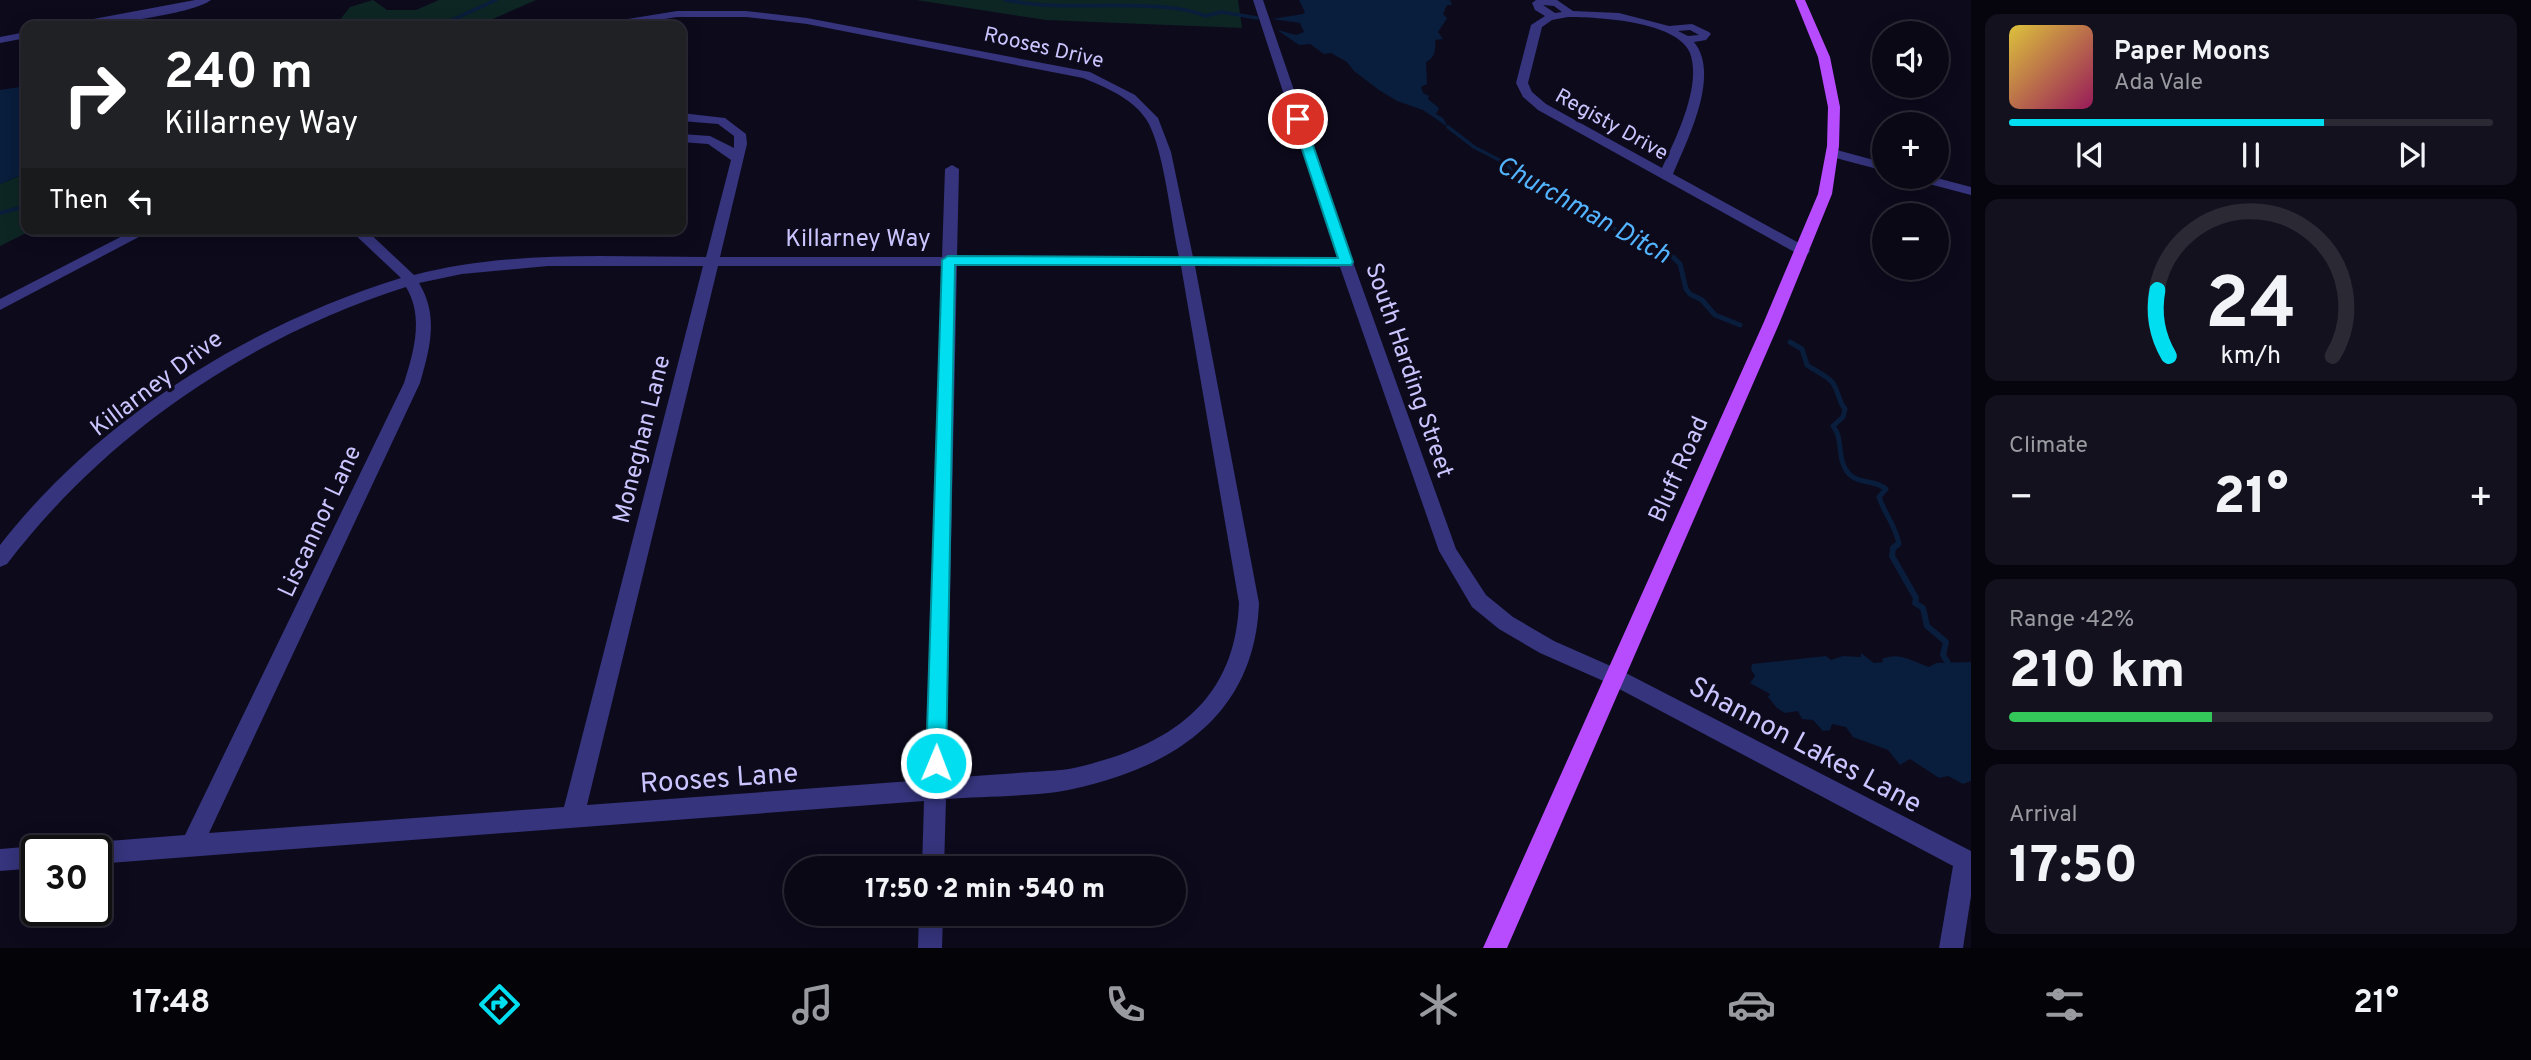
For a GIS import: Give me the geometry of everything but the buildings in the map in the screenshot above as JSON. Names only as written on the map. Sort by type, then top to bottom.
[{"type":"main road","name":"Bluff Road","points":[[1495,948],[1803,251],[1825,194],[1833,153],[1834,111],[1829,78],[1820,47],[1800,0]]},
{"type":"street","points":[[101,21],[184,7],[206,0]]},
{"type":"street","name":"South Harding Street","points":[[1258,0],[1346,262],[1448,551],[1479,601],[1506,623],[1547,647],[1615,677]]},
{"type":"street","name":"Registy Drive","points":[[1669,30],[1584,11],[1550,15],[1538,25],[1522,83],[1527,94],[1542,107],[1803,251]]},
{"type":"street","name":"Rooses Drive","points":[[633,21],[677,14],[717,12],[807,21],[1086,75],[1114,87],[1140,105],[1153,120],[1161,141],[1188,261],[1249,603]]},
{"type":"street","points":[[1669,30],[1686,26],[1699,29],[1704,34],[1702,38],[1686,40]]},
{"type":"street","points":[[1666,175],[1689,118],[1696,91],[1695,53],[1686,40],[1669,30]]},
{"type":"street","points":[[0,40],[21,36]]},
{"type":"street","name":"Moneghan Lane","points":[[573,817],[741,144],[740,134],[734,127],[721,121],[686,118]]},
{"type":"street","points":[[686,138],[712,140],[729,148],[737,159]]},
{"type":"street","points":[[1833,153],[1872,164]]},
{"type":"street","points":[[933,856],[952,169]]},
{"type":"street","points":[[1949,185],[1971,191]]},
{"type":"street","points":[[0,306],[136,235]]},
{"type":"street","points":[[363,235],[413,280]]},
{"type":"street","name":"Killarney Way","points":[[413,280],[482,266],[548,261],[1346,262]]},
{"type":"street","name":"Killarney Drive","points":[[0,559],[64,487],[124,433],[186,384],[236,352],[286,326],[413,280]]},
{"type":"street","name":"Liscannor Lane","points":[[192,845],[412,383],[424,350],[426,320],[413,280]]},
{"type":"street","name":"Rooses Lane","points":[[112,852],[1072,779],[1139,760],[1181,737],[1214,707],[1233,680],[1247,642],[1249,603]]},
{"type":"street","name":"Shannon Lakes Lane","points":[[1615,677],[1968,862]]},
{"type":"street","points":[[0,860],[21,858]]},
{"type":"street","points":[[1951,948],[1968,862]]},
{"type":"street","points":[[930,948],[931,926]]},
{"type":"green space","points":[[373,0],[387,10],[416,10],[439,0],[536,0],[488,21],[339,21],[350,7]]},
{"type":"green space","points":[[916,0],[1238,0],[1242,28],[1046,20]]},
{"type":"green space","points":[[21,175],[22,235],[0,246],[0,184]]},
{"type":"water","points":[[1299,0],[1450,0],[1452,5],[1447,5],[1443,14],[1447,18],[1438,32],[1443,39],[1435,40],[1434,53],[1426,62],[1427,84],[1421,87],[1423,93],[1429,96],[1428,99],[1439,108],[1436,114],[1443,118],[1448,127],[1423,110],[1397,101],[1379,90],[1354,71],[1347,62],[1331,53],[1324,54],[1310,44],[1299,45],[1280,32],[1278,30],[1296,35],[1304,32],[1300,23],[1272,19],[1303,14],[1305,12]]},
{"type":"water","points":[[21,87],[21,175],[0,184],[0,90]]},
{"type":"water","points":[[1861,653],[1874,663],[1894,656],[1929,667],[1936,663],[1971,662],[1971,781],[1963,784],[1948,776],[1939,778],[1910,759],[1900,765],[1888,750],[1853,737],[1846,727],[1832,724],[1830,730],[1823,731],[1813,720],[1802,719],[1798,711],[1785,713],[1777,708],[1768,697],[1770,694],[1750,683],[1755,676],[1751,669],[1752,664],[1826,656],[1831,660],[1843,656],[1861,657]]},
{"type":"waterway","points":[[450,21],[496,0]]},
{"type":"waterway","points":[[1005,0],[1043,5],[1149,6],[1190,11],[1205,16],[1222,12],[1257,18]]},
{"type":"waterway","name":"Churchman Ditch","points":[[1448,127],[1474,147],[1507,164],[1513,173],[1584,206],[1619,232],[1633,238]]},
{"type":"waterway","points":[[0,213],[21,207]]},
{"type":"waterway","name":"Churchman Ditch","points":[[1629,237],[1673,257],[1680,264],[1686,289],[1690,294],[1702,300],[1715,315],[1740,325]]},
{"type":"waterway","name":"Churchman Ditch","points":[[1790,342],[1802,349],[1807,365],[1827,377],[1834,385],[1845,409],[1843,417],[1833,426],[1845,468],[1853,477],[1886,489],[1879,497],[1897,537],[1899,544],[1896,546]]},
{"type":"waterway","name":"Churchman Ditch","points":[[1896,546],[1892,556],[1916,598],[1915,603],[1923,608],[1927,626],[1946,642],[1943,655],[1948,663]]},
{"type":"route","points":[[936,763],[948,260],[1346,262],[1298,119]]}]
